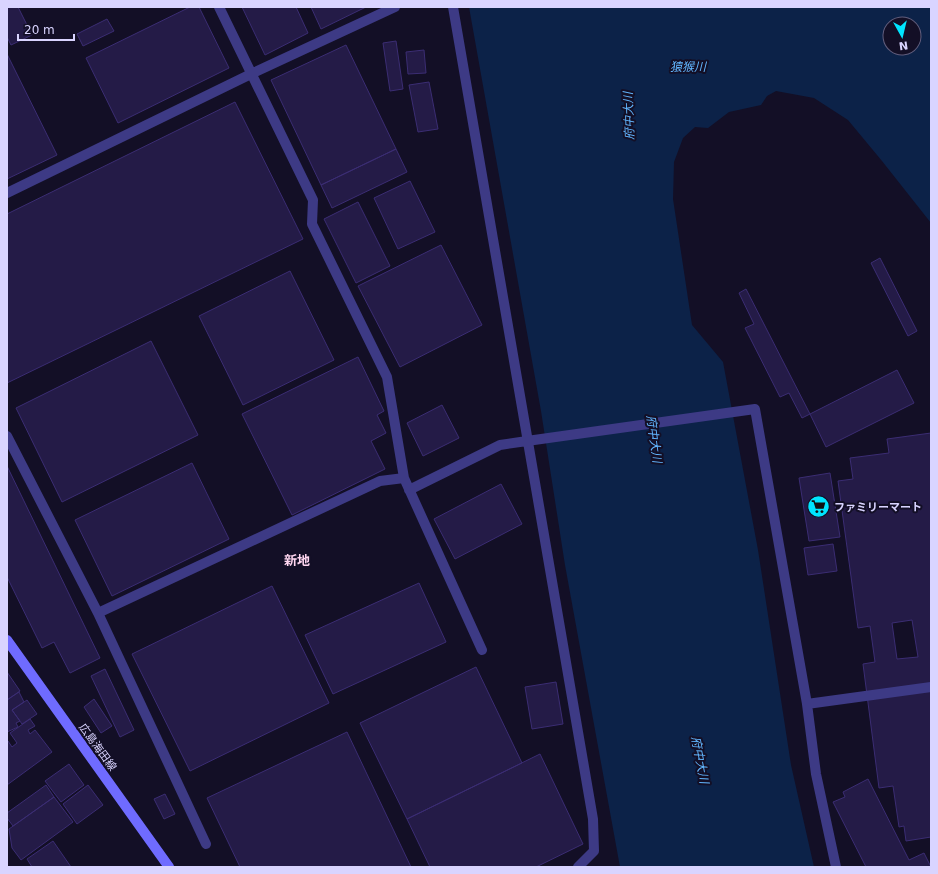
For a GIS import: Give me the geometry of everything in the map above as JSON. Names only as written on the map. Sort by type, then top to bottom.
[{"type":"main road","name":"広島海田線","points":[[7,640],[169,867]]},
{"type":"lane","points":[[219,7],[313,200],[312,224],[387,377],[404,478],[482,650]]},
{"type":"lane","points":[[7,193],[251,74],[395,7]]},
{"type":"lane","points":[[453,7],[593,819],[594,850],[578,867]]},
{"type":"lane","points":[[409,490],[500,445],[755,409],[807,704],[816,774],[836,867]]},
{"type":"lane","points":[[7,436],[98,613],[206,844]]},
{"type":"lane","points":[[98,613],[380,481],[404,478]]},
{"type":"lane","points":[[807,704],[931,687]]},
{"type":"water","points":[[469,7],[931,7],[931,223],[848,120],[814,98],[776,91],[767,96],[761,105],[729,112],[708,128],[695,127],[683,138],[674,162],[673,199],[692,325],[723,362],[758,550],[791,765],[814,867],[620,867],[565,565],[541,411]]},
{"type":"building","points":[[7,7],[18,7],[32,35],[11,45],[7,37]]},
{"type":"building","points":[[190,7],[199,7],[229,68],[118,123],[86,58]]},
{"type":"building","points":[[242,7],[296,7],[308,33],[265,55]]},
{"type":"building","points":[[311,7],[366,7],[321,29]]},
{"type":"building","points":[[107,19],[114,31],[83,46],[77,34]]},
{"type":"building","points":[[396,41],[403,89],[390,91],[383,43]]},
{"type":"building","points":[[346,45],[396,149],[321,185],[271,80]]},
{"type":"building","points":[[424,50],[426,73],[408,74],[406,52]]},
{"type":"building","points":[[7,54],[57,155],[7,179]]},
{"type":"building","points":[[429,82],[438,129],[418,132],[409,85]]},
{"type":"building","points":[[235,102],[303,239],[7,383],[7,214]]},
{"type":"building","points":[[396,149],[407,172],[332,208],[321,185]]},
{"type":"building","points":[[410,181],[435,232],[398,249],[374,198]]},
{"type":"building","points":[[358,202],[390,266],[356,283],[324,219]]},
{"type":"building","points":[[441,245],[482,325],[400,367],[358,286]]},
{"type":"building","points":[[880,258],[917,331],[908,336],[871,263]]},
{"type":"building","points":[[290,271],[334,360],[243,405],[199,316]]},
{"type":"building","points":[[746,289],[810,414],[802,418],[789,393],[780,397],[745,328],[754,324],[739,293]]},
{"type":"building","points":[[151,341],[198,435],[62,502],[16,408]]},
{"type":"building","points":[[358,357],[384,411],[377,415],[386,433],[371,441],[385,469],[292,515],[242,414]]},
{"type":"building","points":[[897,370],[914,403],[826,447],[810,414]]},
{"type":"building","points":[[442,405],[459,438],[423,456],[407,423]]},
{"type":"building","points":[[931,433],[931,837],[906,841],[904,826],[899,827],[893,786],[879,788],[863,664],[875,662],[870,626],[858,628],[838,481],[853,479],[850,458],[889,453],[887,439]],"holes":[[[912,620],[918,657],[897,659],[892,623]]]},
{"type":"building","points":[[192,463],[229,539],[112,596],[75,520]]},
{"type":"building","points":[[7,466],[100,658],[70,673],[54,642],[42,648],[7,577]]},
{"type":"building","name":"ファミリーマート","points":[[830,473],[840,537],[809,541],[799,478]]},
{"type":"building","points":[[501,484],[522,524],[455,559],[434,519]]},
{"type":"building","points":[[833,544],[837,571],[808,575],[804,548]]},
{"type":"building","points":[[419,583],[446,642],[333,694],[305,635]]},
{"type":"building","points":[[272,586],[329,703],[190,771],[132,654]]},
{"type":"building","points":[[476,667],[522,763],[407,819],[360,723]]},
{"type":"building","points":[[105,669],[134,730],[120,737],[91,676]]},
{"type":"building","points":[[7,672],[20,691],[7,700]]},
{"type":"building","points":[[556,682],[563,724],[532,729],[525,687]]},
{"type":"building","points":[[19,692],[24,702],[12,710],[20,721],[16,723],[18,727],[7,732],[7,700]]},
{"type":"building","points":[[94,699],[112,726],[101,733],[84,707]]},
{"type":"building","points":[[27,700],[37,714],[22,724],[12,710]]},
{"type":"building","points":[[30,719],[35,726],[28,730],[30,734],[35,730],[52,752],[7,785],[7,741],[12,747],[17,743],[10,733]]},
{"type":"building","points":[[347,732],[411,867],[240,867],[207,798]]},
{"type":"building","points":[[540,754],[583,844],[536,867],[430,867],[407,819]]},
{"type":"building","points":[[69,764],[84,785],[61,802],[45,781]]},
{"type":"building","points":[[868,779],[909,860],[924,853],[931,867],[866,867],[833,802],[845,797],[843,792]]},
{"type":"building","points":[[46,785],[54,797],[13,826],[7,818],[7,813]]},
{"type":"building","points":[[88,785],[103,805],[77,824],[63,804]]},
{"type":"building","points":[[165,794],[175,814],[164,819],[154,799]]},
{"type":"building","points":[[54,797],[73,822],[21,860],[12,848],[9,829]]},
{"type":"building","points":[[53,841],[71,867],[32,867],[27,859]]},
{"type":"place","name":"ファミリーマート","points":[[819,507]]},
{"type":"district","name":"新地","points":[[297,560]]},
{"type":"water label","name":"猿猴川","points":[[688,67]]},
{"type":"water label","name":"府中大川","points":[[629,116]]},
{"type":"water label","name":"府中大川","points":[[654,439]]},
{"type":"water label","name":"府中大川","points":[[700,760]]}]
